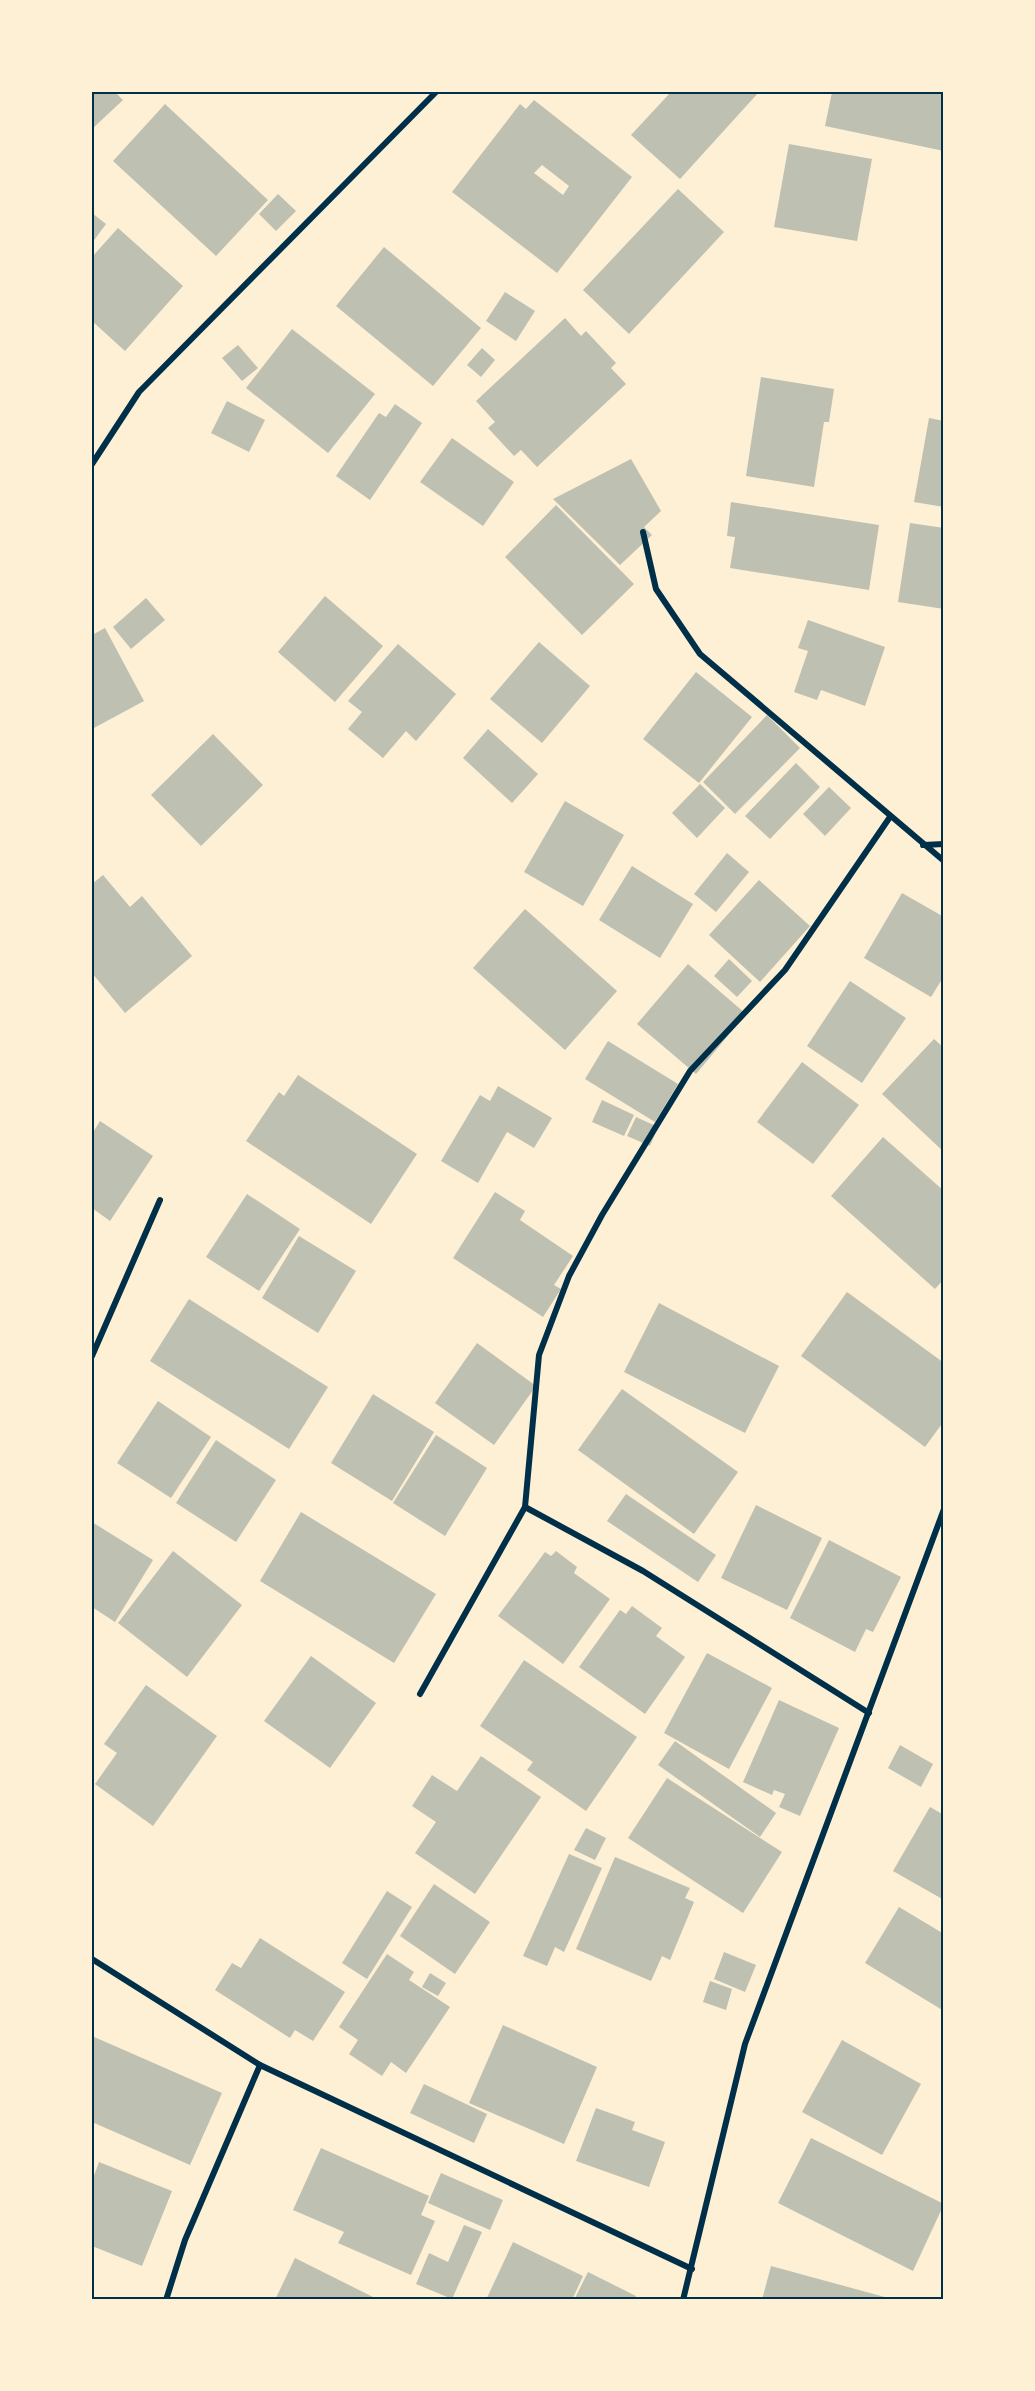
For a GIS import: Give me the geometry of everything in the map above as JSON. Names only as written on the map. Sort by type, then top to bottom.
[{"type":"street","points":[[92,464],[139,392],[436,92]]},
{"type":"street","points":[[642,532],[656,590],[700,654],[922,845],[944,861]]},
{"type":"street","points":[[420,1694],[525,1507],[538,1355],[568,1276],[602,1215],[690,1071],[785,970],[890,817]]},
{"type":"street","points":[[922,845],[944,844]]},
{"type":"street","points":[[92,1356],[160,1200]]},
{"type":"street","points":[[525,1507],[643,1571],[869,1713]]},
{"type":"street","points":[[683,2300],[745,2044],[944,1509]]},
{"type":"street","points":[[92,1959],[261,2065],[692,2269]]},
{"type":"street","points":[[166,2300],[185,2240],[261,2065]]},
{"type":"building","points":[[92,92],[115,92],[123,100],[92,129]]},
{"type":"building","points":[[671,92],[759,92],[680,179],[631,135]]},
{"type":"building","points":[[832,92],[944,92],[944,151],[825,126]]},
{"type":"building","points":[[534,100],[632,177],[557,273],[452,192],[520,104],[526,109]],"holes":[[[542,165],[569,186],[563,195],[534,173]]]},
{"type":"building","points":[[165,104],[268,200],[216,256],[113,161]]},
{"type":"building","points":[[789,144],[872,159],[857,241],[774,227]]},
{"type":"building","points":[[678,189],[724,232],[629,334],[583,290]]},
{"type":"building","points":[[278,194],[296,211],[276,231],[259,214]]},
{"type":"building","points":[[92,213],[106,224],[92,243]]},
{"type":"building","points":[[118,228],[183,286],[125,351],[92,321],[92,257]]},
{"type":"building","points":[[384,247],[481,328],[433,386],[336,306]]},
{"type":"building","points":[[505,292],[535,311],[516,341],[486,321]]},
{"type":"building","points":[[565,318],[581,336],[586,331],[616,363],[611,368],[626,384],[537,467],[521,450],[514,456],[488,428],[495,422],[476,401]]},
{"type":"building","points":[[292,329],[375,394],[328,453],[246,388]]},
{"type":"building","points":[[238,345],[258,368],[242,381],[222,358]]},
{"type":"building","points":[[482,348],[495,360],[481,377],[467,365]]},
{"type":"building","points":[[761,377],[834,389],[829,422],[824,422],[814,487],[746,476]]},
{"type":"building","points":[[227,401],[265,420],[249,452],[211,433]]},
{"type":"building","points":[[395,404],[422,423],[370,500],[336,476],[379,413],[386,417]]},
{"type":"building","points":[[929,418],[944,421],[944,507],[914,502]]},
{"type":"building","points":[[452,438],[514,482],[483,526],[420,482]]},
{"type":"building","points":[[631,459],[661,511],[644,527],[652,535],[620,565],[553,499]]},
{"type":"building","points":[[731,502],[879,525],[869,590],[730,568],[735,537],[727,536]]},
{"type":"building","points":[[556,505],[634,584],[582,635],[505,557]]},
{"type":"building","points":[[910,523],[944,528],[944,609],[898,602]]},
{"type":"building","points":[[325,596],[383,646],[335,702],[278,652]]},
{"type":"building","points":[[146,598],[165,620],[131,649],[113,627]]},
{"type":"building","points":[[808,620],[885,647],[865,706],[821,690],[817,700],[794,692],[808,651],[798,648]]},
{"type":"building","points":[[105,628],[144,701],[92,729],[92,635]]},
{"type":"building","points":[[539,642],[590,686],[542,743],[490,699]]},
{"type":"building","points":[[398,644],[456,694],[416,741],[406,731],[383,758],[348,729],[362,712],[348,701]]},
{"type":"building","points":[[696,672],[752,717],[699,783],[643,739]]},
{"type":"building","points":[[767,715],[800,748],[735,814],[703,782]]},
{"type":"building","points":[[488,729],[538,774],[512,803],[463,758]]},
{"type":"building","points":[[213,734],[263,785],[201,846],[151,795]]},
{"type":"building","points":[[796,763],[820,787],[770,839],[745,816]]},
{"type":"building","points":[[700,784],[725,808],[697,838],[672,813]]},
{"type":"building","points":[[829,787],[851,808],[825,836],[803,814]]},
{"type":"building","points":[[565,801],[624,835],[583,906],[524,872]]},
{"type":"building","points":[[727,853],[749,872],[716,912],[694,894]]},
{"type":"building","points":[[632,866],[693,904],[660,958],[599,920]]},
{"type":"building","points":[[103,875],[130,907],[142,896],[192,956],[125,1013],[92,973],[92,884]]},
{"type":"building","points":[[759,880],[810,926],[760,982],[709,935]]},
{"type":"building","points":[[902,893],[944,917],[944,976],[931,997],[864,958]]},
{"type":"building","points":[[525,909],[617,991],[565,1050],[473,968]]},
{"type":"building","points":[[729,959],[752,981],[737,997],[714,976]]},
{"type":"building","points":[[688,964],[746,1014],[696,1074],[637,1024]]},
{"type":"building","points":[[850,981],[906,1018],[862,1083],[807,1046]]},
{"type":"building","points":[[934,1039],[944,1048],[944,1152],[882,1094]]},
{"type":"building","points":[[608,1041],[678,1084],[655,1122],[585,1079]]},
{"type":"building","points":[[802,1062],[859,1105],[813,1164],[757,1122]]},
{"type":"building","points":[[298,1075],[417,1154],[371,1224],[246,1141],[279,1092],[284,1096]]},
{"type":"building","points":[[498,1086],[552,1118],[534,1148],[507,1132],[478,1183],[441,1161],[480,1095],[490,1101]]},
{"type":"building","points":[[602,1100],[634,1115],[624,1136],[592,1122]]},
{"type":"building","points":[[636,1117],[658,1127],[650,1146],[627,1136]]},
{"type":"building","points":[[100,1121],[153,1156],[110,1221],[92,1208],[92,1134]]},
{"type":"building","points":[[883,1137],[944,1191],[944,1279],[935,1289],[831,1196]]},
{"type":"building","points":[[495,1192],[525,1211],[520,1220],[573,1256],[554,1285],[561,1289],[543,1317],[453,1258]]},
{"type":"building","points":[[247,1194],[300,1229],[259,1291],[206,1257]]},
{"type":"building","points":[[299,1236],[356,1271],[318,1333],[262,1298]]},
{"type":"building","points":[[847,1292],[944,1363],[944,1421],[925,1447],[801,1356]]},
{"type":"building","points":[[189,1299],[328,1387],[289,1449],[150,1361]]},
{"type":"building","points":[[659,1303],[779,1366],[745,1433],[624,1372]]},
{"type":"building","points":[[477,1343],[536,1386],[494,1445],[435,1403]]},
{"type":"building","points":[[622,1389],[738,1472],[694,1534],[578,1450]]},
{"type":"building","points":[[373,1394],[434,1432],[392,1501],[331,1463]]},
{"type":"building","points":[[158,1401],[211,1437],[171,1498],[117,1463]]},
{"type":"building","points":[[436,1435],[487,1468],[445,1536],[393,1503]]},
{"type":"building","points":[[216,1440],[276,1480],[236,1542],[176,1503]]},
{"type":"building","points":[[626,1494],[716,1555],[698,1582],[607,1521]]},
{"type":"building","points":[[756,1505],[822,1538],[787,1610],[721,1578]]},
{"type":"building","points":[[301,1512],[436,1594],[394,1663],[260,1581]]},
{"type":"building","points":[[92,1522],[153,1560],[115,1622],[92,1607]]},
{"type":"building","points":[[829,1540],[901,1577],[873,1632],[866,1629],[855,1652],[790,1618]]},
{"type":"building","points":[[173,1551],[242,1605],[187,1677],[118,1623]]},
{"type":"building","points":[[556,1551],[577,1567],[574,1573],[610,1599],[563,1664],[498,1616],[545,1552],[551,1556]]},
{"type":"building","points":[[632,1606],[662,1628],[656,1636],[685,1657],[645,1714],[579,1667],[620,1610],[626,1614]]},
{"type":"building","points":[[707,1653],[772,1688],[729,1769],[664,1733]]},
{"type":"building","points":[[311,1656],[376,1703],[330,1768],[264,1721]]},
{"type":"building","points":[[524,1660],[637,1737],[586,1811],[527,1770],[533,1762],[480,1726]]},
{"type":"building","points":[[146,1685],[217,1736],[153,1826],[95,1784],[117,1753],[104,1744]]},
{"type":"building","points":[[779,1700],[839,1728],[800,1816],[779,1807],[785,1794],[774,1790],[772,1795],[743,1782]]},
{"type":"building","points":[[675,1741],[776,1813],[760,1837],[658,1765]]},
{"type":"building","points":[[900,1745],[933,1764],[921,1787],[888,1768]]},
{"type":"building","points":[[481,1756],[541,1797],[475,1894],[415,1853],[436,1822],[412,1806],[432,1775],[457,1791]]},
{"type":"building","points":[[667,1778],[782,1852],[743,1913],[628,1838]]},
{"type":"building","points":[[930,1807],[944,1815],[944,1900],[893,1871]]},
{"type":"building","points":[[586,1828],[606,1838],[595,1860],[574,1850]]},
{"type":"building","points":[[569,1854],[602,1868],[564,1952],[555,1947],[547,1966],[523,1956]]},
{"type":"building","points":[[615,1857],[690,1888],[685,1898],[694,1902],[670,1960],[662,1956],[651,1981],[576,1949]]},
{"type":"building","points":[[434,1884],[490,1922],[455,1974],[400,1936]]},
{"type":"building","points":[[387,1891],[412,1907],[367,1979],[342,1963]]},
{"type":"building","points":[[899,1907],[944,1934],[944,2011],[865,1963]]},
{"type":"building","points":[[260,1938],[345,1992],[313,2041],[295,2030],[290,2038],[215,1990],[232,1963],[241,1968]]},
{"type":"building","points":[[724,1952],[756,1965],[745,1992],[714,1979]]},
{"type":"building","points":[[387,1954],[414,1972],[409,1980],[450,2007],[406,2073],[391,2062],[382,2076],[349,2054],[358,2040],[339,2027]]},
{"type":"building","points":[[430,1973],[446,1983],[438,1996],[422,1987]]},
{"type":"building","points":[[710,1981],[732,1989],[726,2010],[703,2002]]},
{"type":"building","points":[[503,2025],[597,2067],[564,2144],[469,2103]]},
{"type":"building","points":[[92,2036],[222,2093],[190,2165],[92,2122]]},
{"type":"building","points":[[842,2040],[921,2084],[882,2155],[802,2112]]},
{"type":"building","points":[[424,2084],[487,2114],[474,2143],[410,2113]]},
{"type":"building","points":[[596,2108],[635,2122],[632,2130],[665,2142],[649,2187],[576,2161]]},
{"type":"building","points":[[811,2138],[944,2204],[913,2271],[778,2203]]},
{"type":"building","points":[[321,2148],[429,2196],[421,2215],[435,2221],[411,2275],[338,2243],[344,2232],[293,2210]]},
{"type":"building","points":[[99,2162],[172,2191],[142,2266],[92,2246],[92,2181]]},
{"type":"building","points":[[441,2173],[503,2200],[490,2230],[428,2203]]},
{"type":"building","points":[[464,2225],[482,2232],[452,2299],[416,2284],[429,2253],[448,2262]]},
{"type":"building","points":[[513,2242],[583,2276],[572,2300],[486,2300]]},
{"type":"building","points":[[295,2258],[379,2300],[275,2300]]},
{"type":"building","points":[[771,2266],[892,2299],[892,2300],[762,2300]]},
{"type":"building","points":[[588,2272],[636,2296],[634,2300],[574,2300]]}]
